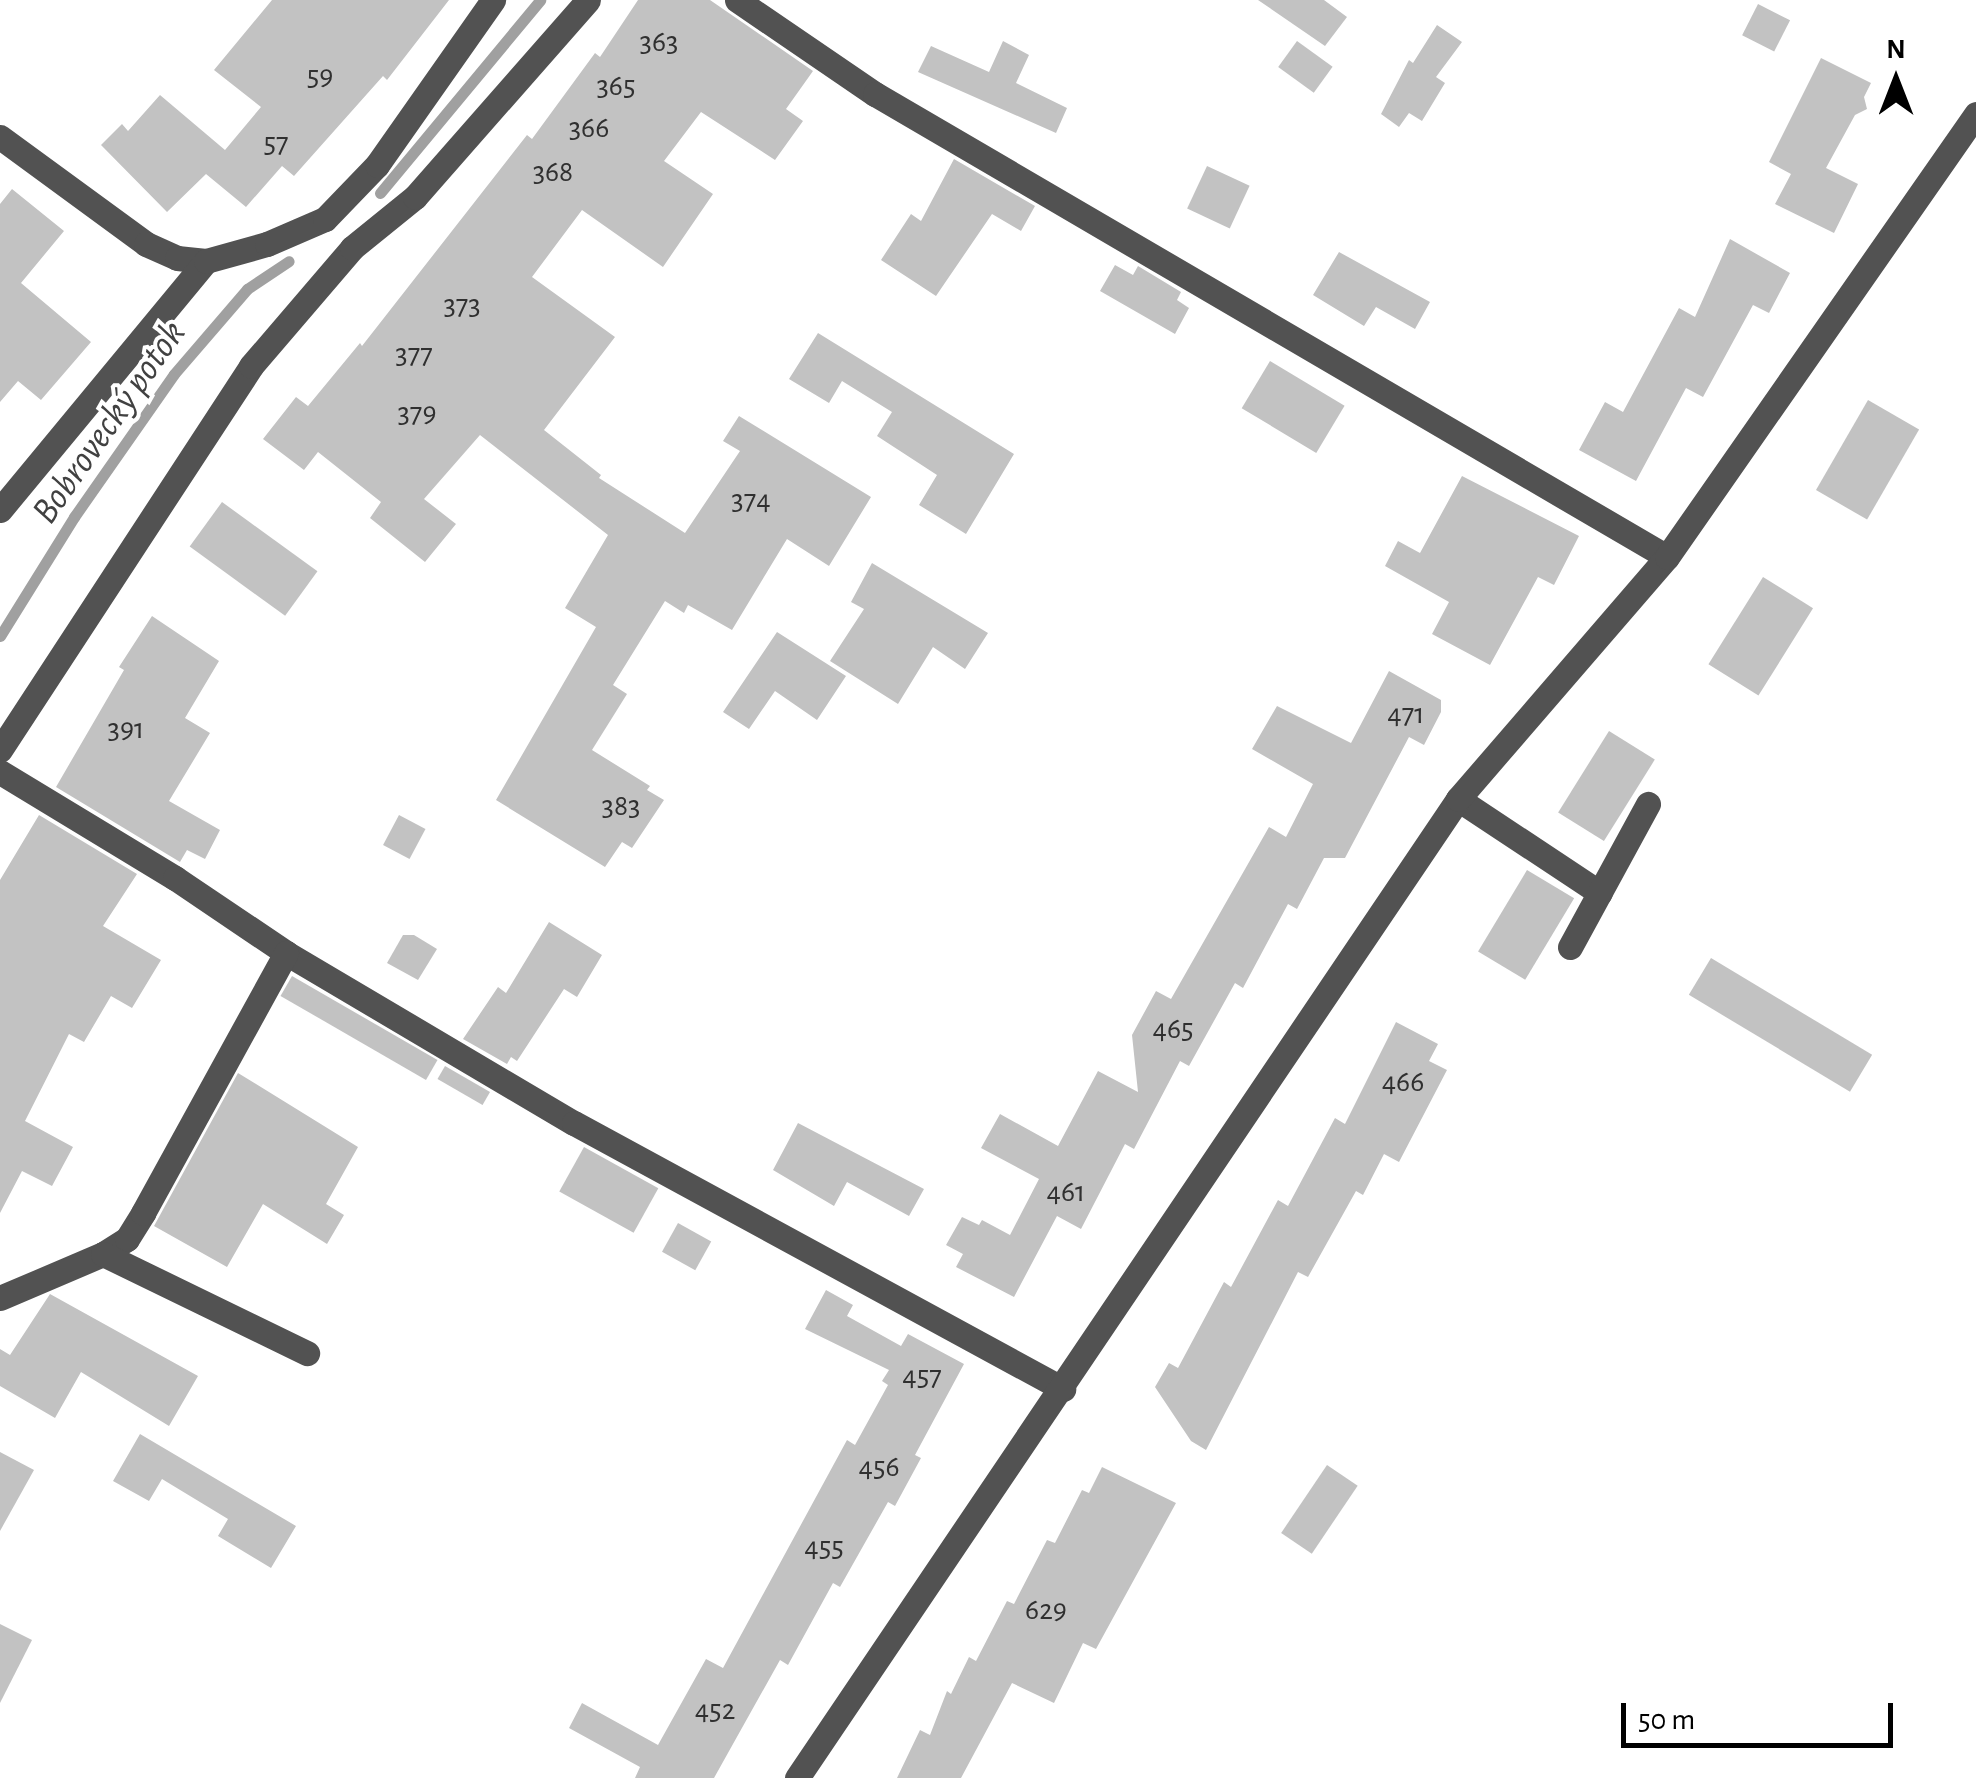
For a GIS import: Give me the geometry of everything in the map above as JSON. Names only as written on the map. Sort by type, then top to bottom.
[{"type":"street","points":[[0,137],[146,244],[177,258],[206,261],[266,244],[325,219],[377,165],[492,0]]},
{"type":"street","points":[[0,750],[250,366],[352,248],[415,198],[588,0]]},
{"type":"street","points":[[736,0],[876,94],[1667,557]]},
{"type":"street","points":[[797,1778],[1458,798],[1667,557],[1976,114]]},
{"type":"street","points":[[325,219],[352,248]]},
{"type":"street","points":[[0,510],[206,261]]},
{"type":"street","points":[[0,772],[175,878],[286,953],[574,1122],[1062,1390]]},
{"type":"street","points":[[1458,798],[1600,893]]},
{"type":"street","points":[[1570,948],[1648,804]]},
{"type":"street","points":[[0,1298],[104,1254],[127,1239],[286,953]]},
{"type":"street","points":[[104,1254],[307,1353]]},
{"type":"building","points":[[272,0],[449,0],[387,80],[383,76],[294,176],[282,166],[246,207],[206,174],[167,212],[101,145],[122,124],[128,131],[160,95],[225,150],[261,107],[214,70]]},
{"type":"building","points":[[638,0],[710,0],[813,71],[786,109],[803,121],[775,160],[701,112],[664,161],[713,194],[663,267],[582,210],[532,277],[615,337],[544,430],[601,475],[599,478],[685,533],[740,451],[723,441],[739,416],[871,497],[829,566],[787,539],[732,630],[688,605],[684,613],[665,601],[613,685],[627,694],[592,750],[650,786],[647,790],[664,800],[632,848],[622,842],[605,867],[496,800],[596,627],[565,608],[608,535],[480,435],[424,499],[456,524],[425,562],[370,518],[381,502],[318,452],[304,470],[263,439],[296,397],[308,406],[360,343],[362,346],[527,135],[532,139],[595,53],[600,57]]},
{"type":"building","points":[[1258,0],[1324,0],[1347,17],[1325,46]]},
{"type":"building","points":[[1758,4],[1790,20],[1774,52],[1742,35]]},
{"type":"building","points":[[1437,25],[1462,42],[1436,77],[1445,83],[1422,121],[1409,113],[1399,127],[1381,114],[1409,60],[1413,63]]},
{"type":"building","points":[[1003,41],[1029,55],[1016,83],[1067,108],[1056,133],[918,72],[931,46],[989,72]]},
{"type":"building","points":[[1297,41],[1333,67],[1314,93],[1278,67]]},
{"type":"building","points":[[1821,58],[1871,83],[1864,97],[1867,109],[1855,115],[1826,168],[1858,184],[1834,233],[1775,204],[1791,174],[1769,162]]},
{"type":"building","points":[[954,159],[1035,206],[1021,231],[992,214],[936,296],[881,260],[911,214],[921,221]]},
{"type":"building","points":[[1207,166],[1250,186],[1230,228],[1187,209]]},
{"type":"building","points":[[12,189],[64,231],[21,283],[91,342],[41,400],[18,381],[0,402],[0,204]]},
{"type":"building","points":[[1730,239],[1790,273],[1769,313],[1753,305],[1703,397],[1686,388],[1636,481],[1579,450],[1605,402],[1623,412],[1679,308],[1695,317]]},
{"type":"building","points":[[1339,252],[1430,302],[1415,329],[1376,307],[1364,326],[1313,295]]},
{"type":"building","points":[[1115,265],[1133,275],[1138,266],[1181,292],[1177,300],[1189,308],[1175,334],[1100,291]]},
{"type":"building","points":[[818,333],[1014,454],[966,534],[919,505],[937,475],[877,436],[892,412],[842,381],[829,403],[789,379]]},
{"type":"building","points":[[1270,361],[1345,406],[1316,453],[1242,408]]},
{"type":"building","points":[[1868,400],[1919,430],[1867,520],[1816,490]]},
{"type":"building","points":[[1462,476],[1579,536],[1554,585],[1538,577],[1490,665],[1432,634],[1449,602],[1385,566],[1398,541],[1420,553]]},
{"type":"building","points":[[222,502],[317,571],[285,616],[190,546]]},
{"type":"building","points":[[872,563],[988,633],[965,669],[933,647],[898,704],[830,661],[864,609],[851,602]]},
{"type":"building","points":[[1763,577],[1813,608],[1758,696],[1708,664]]},
{"type":"building","points":[[152,616],[219,661],[185,718],[210,733],[169,801],[220,830],[205,859],[187,850],[180,862],[56,787],[124,670],[119,667]]},
{"type":"building","points":[[777,632],[846,676],[817,720],[775,691],[749,729],[723,712]]},
{"type":"building","points":[[1389,671],[1441,700],[1441,712],[1424,745],[1409,737],[1345,858],[1324,858],[1297,909],[1288,904],[1243,988],[1235,983],[1189,1066],[1180,1061],[1134,1149],[1125,1144],[1081,1229],[1057,1216],[1014,1297],[956,1267],[963,1254],[946,1245],[962,1217],[979,1225],[982,1220],[1010,1235],[1039,1179],[981,1148],[1000,1114],[1058,1146],[1098,1071],[1138,1092],[1132,1035],[1156,991],[1171,999],[1269,827],[1286,837],[1313,784],[1252,749],[1277,706],[1351,743]]},
{"type":"building","points":[[1609,731],[1655,760],[1604,841],[1558,812]]},
{"type":"building","points":[[39,815],[137,874],[103,926],[161,960],[132,1008],[111,996],[84,1042],[69,1034],[25,1121],[73,1147],[52,1186],[22,1171],[0,1213],[0,880]]},
{"type":"building","points":[[399,815],[425,829],[410,859],[383,845]]},
{"type":"building","points":[[1527,870],[1574,898],[1525,980],[1478,951]]},
{"type":"building","points":[[549,922],[602,955],[577,997],[564,989],[517,1061],[511,1057],[507,1064],[463,1039],[498,987],[506,993]]},
{"type":"building","points":[[403,935],[414,935],[437,949],[418,980],[387,963]]},
{"type":"building","points":[[1711,958],[1872,1055],[1850,1092],[1689,995]]},
{"type":"building","points":[[292,976],[437,1060],[426,1080],[280,996]]},
{"type":"building","points":[[1396,1022],[1438,1044],[1429,1061],[1447,1070],[1399,1162],[1384,1154],[1363,1195],[1356,1191],[1308,1277],[1298,1272],[1206,1450],[1191,1441],[1155,1387],[1169,1363],[1178,1368],[1224,1282],[1231,1287],[1278,1200],[1288,1206],[1335,1118],[1345,1124]]},
{"type":"building","points":[[445,1066],[490,1092],[483,1105],[438,1079]]},
{"type":"building","points":[[238,1073],[358,1147],[326,1204],[344,1215],[327,1244],[263,1204],[227,1267],[154,1226]]},
{"type":"building","points":[[798,1123],[924,1189],[909,1216],[847,1182],[834,1206],[773,1170]]},
{"type":"building","points":[[584,1147],[658,1188],[634,1233],[559,1192]]},
{"type":"building","points":[[678,1223],[711,1241],[695,1270],[662,1252]]},
{"type":"building","points":[[826,1290],[853,1305],[847,1316],[901,1346],[908,1334],[964,1364],[915,1455],[921,1458],[895,1506],[888,1502],[840,1587],[833,1583],[788,1665],[780,1660],[714,1778],[635,1778],[640,1767],[569,1728],[582,1703],[658,1745],[706,1659],[723,1668],[847,1440],[855,1445],[888,1385],[882,1381],[889,1370],[805,1329]]},
{"type":"building","points":[[50,1294],[198,1376],[169,1426],[81,1372],[55,1418],[0,1386],[0,1349],[10,1355]]},
{"type":"building","points":[[140,1434],[296,1526],[271,1568],[218,1536],[228,1519],[162,1479],[149,1501],[113,1481]]},
{"type":"building","points":[[0,1452],[34,1470],[0,1531]]},
{"type":"building","points":[[1327,1465],[1358,1486],[1312,1554],[1281,1533]]},
{"type":"building","points":[[1102,1467],[1176,1503],[1096,1649],[1083,1643],[1054,1703],[1012,1683],[961,1778],[897,1778],[920,1730],[930,1735],[947,1691],[951,1694],[969,1657],[976,1661],[1007,1601],[1014,1604],[1047,1540],[1055,1543],[1082,1490],[1089,1493]]},
{"type":"building","points":[[0,1624],[32,1640],[0,1703]]},
{"type":"waterway","name":"Bobrovecký potok","points":[[380,193],[540,0]]},
{"type":"waterway","name":"Bobrovecký potok","points":[[0,636],[74,517],[174,374],[247,289],[289,261]]}]
